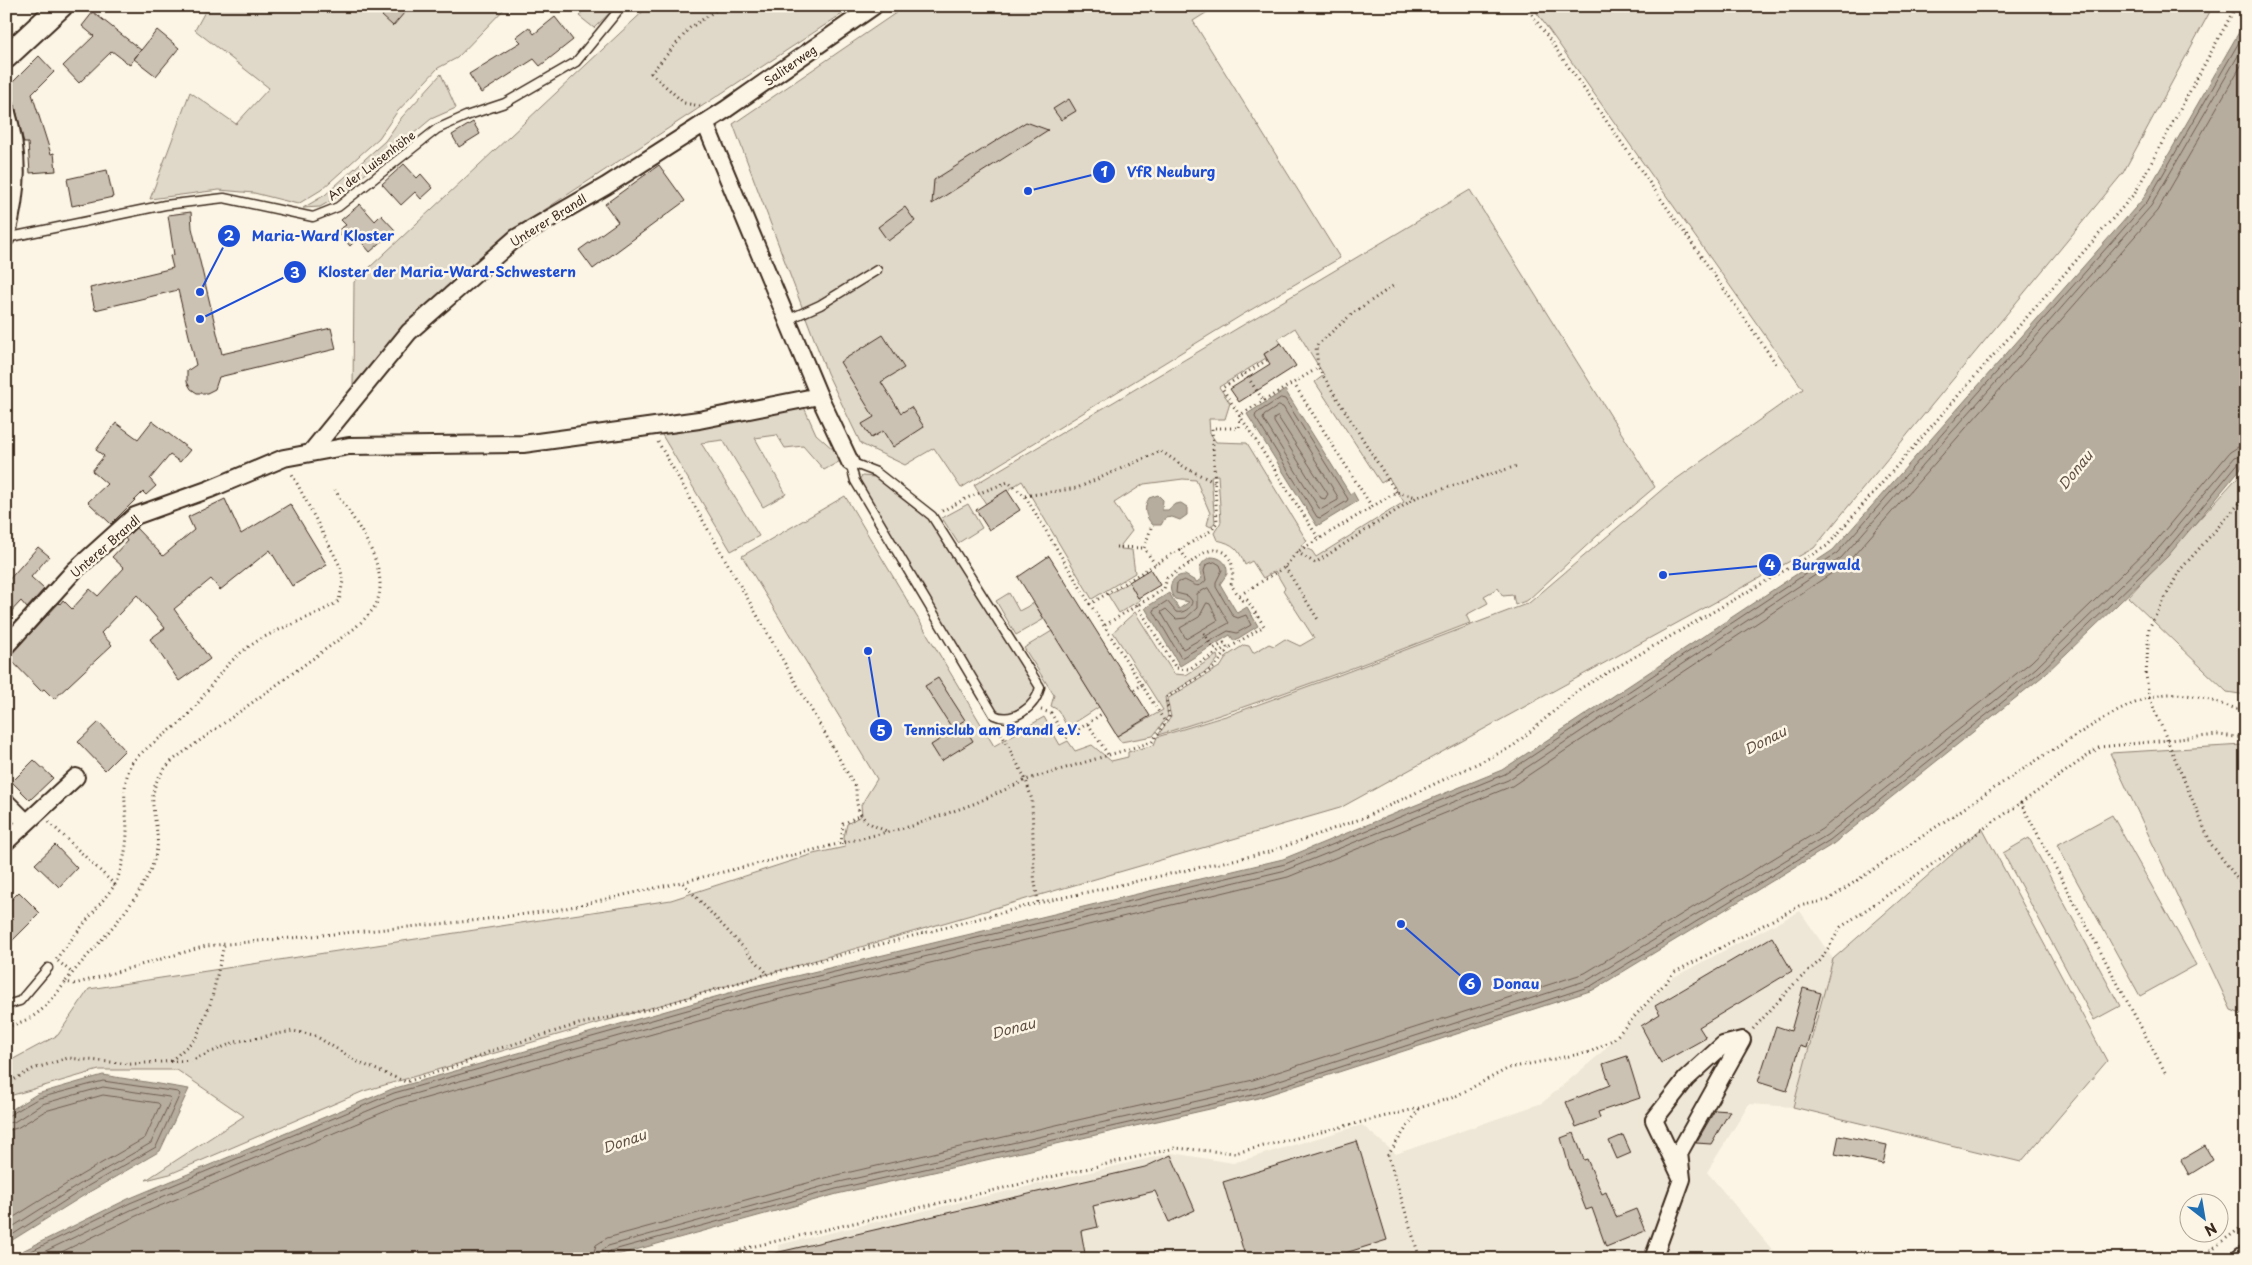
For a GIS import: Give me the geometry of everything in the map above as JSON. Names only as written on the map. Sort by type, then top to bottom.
[{"type":"main road","points":[[6,57],[61,6]]},
{"type":"street","name":"Saliterweg","points":[[705,123],[874,6]]},
{"type":"street","points":[[6,109],[17,157],[16,186],[6,238]]},
{"type":"street","points":[[705,123],[820,396],[850,462]]},
{"type":"street","name":"Unterer Brandl","points":[[311,452],[409,332],[516,238],[606,186],[705,123]]},
{"type":"street","name":"Unterer Brandl","points":[[6,646],[74,572],[135,516],[210,489],[284,458],[349,446],[523,444],[699,420],[820,396]]},
{"type":"street","points":[[6,842],[76,777]]},
{"type":"street","points":[[6,802],[32,817]]},
{"type":"street","points":[[1682,1179],[1654,1120],[1686,1079],[1723,1044],[1742,1040]]},
{"type":"street","points":[[1653,1259],[1682,1179],[1679,1153],[1742,1040]]},
{"type":"lane","name":"An der Luisenhöhe","points":[[6,238],[165,205],[224,198],[313,217],[338,207],[437,129],[466,116],[505,103],[576,62],[622,6]]},
{"type":"lane","points":[[788,320],[820,305],[877,270]]},
{"type":"lane","points":[[850,462],[876,472],[932,516],[1040,687],[1038,698],[1030,707],[1013,717],[1003,719],[994,714],[855,481],[850,462]]},
{"type":"lane","points":[[6,1005],[20,1001],[48,968]]},
{"type":"path","points":[[722,6],[690,28],[650,73],[684,103],[726,110]]},
{"type":"path","points":[[1526,6],[1777,365]]},
{"type":"path","points":[[6,1084],[33,1069],[68,1058],[131,1064],[193,1060],[235,1042],[293,1031],[314,1035],[358,1062],[406,1082],[462,1064],[491,1051],[579,1024],[651,1009],[768,974],[1038,903],[1268,852],[1363,818],[1512,747],[1581,688],[1827,546],[2134,193],[2236,6]]},
{"type":"path","points":[[1396,284],[1353,313],[1316,346],[1318,368],[1396,492],[1417,497]]},
{"type":"path","points":[[1267,360],[1222,388],[1318,539]]},
{"type":"path","points":[[1240,415],[1318,368]]},
{"type":"path","points":[[1246,373],[1263,400]]},
{"type":"path","points":[[1294,384],[1372,507]]},
{"type":"path","points":[[1090,604],[1212,530],[1217,522],[1212,428],[1239,428],[1240,415]]},
{"type":"path","points":[[648,427],[856,788],[856,806],[860,815],[868,824],[889,832]]},
{"type":"path","points":[[1025,496],[1077,488],[1161,451],[1186,468],[1215,482]]},
{"type":"path","points":[[48,968],[115,885],[123,864],[127,831],[124,799],[125,784],[131,763],[181,722],[210,685],[242,652],[260,638],[318,614],[339,601],[343,581],[340,566],[284,458]]},
{"type":"path","points":[[1297,552],[1315,563],[1417,497],[1517,466]]},
{"type":"path","points":[[932,516],[967,498],[1008,482],[1025,496],[1090,604],[1165,722]]},
{"type":"path","points":[[6,1027],[32,1019],[66,982],[141,890],[152,868],[158,846],[152,795],[161,772],[173,760],[355,628],[369,615],[377,602],[380,570],[335,490]]},
{"type":"path","points":[[1240,595],[1285,567],[1297,552],[1396,492]]},
{"type":"path","points":[[2246,496],[2180,570],[2149,628],[2146,676],[2149,697],[2211,844],[2246,890]]},
{"type":"path","points":[[1144,548],[1150,528]]},
{"type":"path","points":[[1116,547],[1144,548]]},
{"type":"path","points":[[1144,548],[1155,564]]},
{"type":"path","points":[[1180,549],[1189,564]]},
{"type":"path","points":[[1105,625],[1137,605],[1164,589],[1167,578],[1202,553],[1213,550],[1221,551],[1234,564],[1231,585],[1242,600],[1247,600],[1264,626],[1189,669],[1176,668],[1137,605]]},
{"type":"path","points":[[1285,567],[1319,621]]},
{"type":"path","points":[[1204,633],[1213,649],[1224,643],[1228,648]]},
{"type":"path","points":[[66,982],[75,984],[206,946],[471,921],[557,910],[682,882],[912,826],[976,803],[1026,780],[1152,742],[1169,717],[1166,698],[1215,668],[1228,648]]},
{"type":"path","points":[[1134,690],[1142,685]]},
{"type":"path","points":[[712,1259],[751,1247],[1175,1148],[1235,1152],[1419,1108],[1454,1097],[1509,1068],[1590,1052],[1614,1040],[1675,972],[1799,906],[1828,900],[2016,773],[2099,721],[2149,697],[2168,694],[2201,697],[2246,712]]},
{"type":"path","points":[[1030,707],[1051,713],[1066,738],[1103,713]]},
{"type":"path","points":[[994,714],[1026,780],[1032,800],[1034,875],[1038,903]]},
{"type":"path","points":[[1088,724],[1109,756]]},
{"type":"path","points":[[1742,1040],[1795,983],[1821,960],[1841,927],[2100,747],[2218,735],[2246,738]]},
{"type":"path","points":[[2022,803],[2165,1072]]},
{"type":"path","points":[[841,844],[843,824],[860,815]]},
{"type":"path","points":[[32,817],[115,885]]},
{"type":"path","points":[[682,882],[768,974]]},
{"type":"path","points":[[170,1062],[196,1038],[211,1002],[224,945]]},
{"type":"path","points":[[56,959],[72,973]]},
{"type":"path","points":[[1419,1108],[1388,1155],[1420,1259]]},
{"type":"path","points":[[2198,1259],[2246,1224]]},
{"type":"shaded area","points":[[208,6],[507,6],[457,58],[438,68],[397,112],[379,138],[321,190],[298,204],[254,193],[219,190],[150,199],[190,92],[236,124],[269,88],[195,30]]},
{"type":"shaded area","points":[[588,6],[617,6],[594,28],[579,16]]},
{"type":"shaded area","points":[[649,6],[854,6],[511,232],[403,327],[353,387],[354,282]]},
{"type":"shaded area","points":[[906,6],[1217,6],[1193,21],[1340,258],[1242,315],[961,488],[934,448],[905,465],[861,444],[827,373],[733,124]]},
{"type":"shaded area","points":[[1532,6],[2213,6],[2123,173],[1814,548],[1340,808],[364,1091],[170,1174],[146,1180],[244,1116],[177,1070],[99,1070],[6,1097],[6,1063],[58,1035],[89,989],[671,900],[813,854],[845,847],[844,837],[847,824],[862,815],[861,805],[877,779],[742,556],[845,496],[994,746],[1044,717],[1060,745],[1068,741],[1075,751],[1092,745],[1111,761],[1128,757],[1128,752],[1154,745],[1157,737],[1232,714],[1529,603],[1665,487],[1803,389]]},
{"type":"shaded area","points":[[441,74],[456,108],[431,119],[339,196],[320,207],[303,208],[325,195],[385,141],[402,117]]},
{"type":"shaded area","points":[[1470,190],[1655,487],[1597,536],[1528,600],[1515,605],[1513,595],[1503,596],[1498,588],[1484,596],[1488,603],[1466,615],[1470,623],[1315,682],[1158,735],[1171,717],[1167,699],[1221,666],[1227,656],[1244,645],[1249,646],[1253,653],[1269,644],[1274,646],[1285,639],[1300,646],[1314,638],[1283,590],[1285,588],[1275,571],[1263,578],[1252,561],[1245,565],[1235,548],[1228,543],[1217,540],[1214,533],[1221,522],[1218,475],[1211,476],[1215,522],[1211,527],[1207,525],[1210,513],[1196,480],[1183,479],[1144,484],[1114,503],[1132,531],[1121,545],[1121,549],[1132,550],[1135,573],[1092,599],[1022,481],[986,504],[974,485]],"holes":[[[1295,328],[1324,375],[1315,382],[1381,483],[1389,478],[1404,502],[1316,557],[1312,551],[1301,546],[1307,541],[1247,443],[1216,442],[1210,433],[1209,419],[1225,419],[1230,403],[1219,387],[1266,358],[1264,354],[1281,343],[1278,339]]]},
{"type":"shaded area","points":[[803,405],[816,434],[844,459],[824,470],[803,446],[785,448],[777,435],[755,438],[786,494],[763,507],[723,440],[701,443],[759,536],[731,551],[659,430]]},
{"type":"shaded area","points":[[2246,468],[2246,695],[2227,692],[2128,597]]},
{"type":"shaded area","points":[[862,476],[875,477],[930,518],[1036,688],[1031,700],[1008,715],[996,712],[858,481]]},
{"type":"shaded area","points":[[968,504],[982,528],[958,543],[942,518]]},
{"type":"shaded area","points":[[1129,582],[1140,600],[1119,613],[1108,595]]},
{"type":"shaded area","points":[[1009,593],[1019,611],[1034,603],[1044,619],[1016,635],[996,601]]},
{"type":"shaded area","points":[[1135,612],[1174,674],[1186,675],[1217,655],[1218,659],[1211,668],[1165,697],[1168,716],[1153,736],[1121,742],[1117,736],[1163,710],[1113,632]]},
{"type":"shaded area","points":[[1052,631],[1099,707],[1071,725],[1065,723],[1058,710],[1051,706],[1054,695],[1024,648]]},
{"type":"shaded area","points":[[2246,746],[2246,1016],[2231,1010],[2110,753]]},
{"type":"shaded area","points":[[2112,815],[2196,965],[2140,996],[2057,845]]},
{"type":"shaded area","points":[[1982,828],[2107,1061],[2021,1162],[1793,1107],[1833,959]]},
{"type":"shaded area","points":[[2029,838],[2120,1006],[2094,1020],[2003,853]]},
{"type":"shaded area","points":[[1800,911],[1833,959],[1793,1107],[1749,1104],[1707,1172],[1780,1259],[781,1259],[778,1245],[1172,1153],[1233,1163],[1362,1125],[1396,1154],[1542,1103],[1600,1054],[1672,978]]},
{"type":"water","points":[[2246,20],[2246,462],[2168,556],[2043,676],[1833,844],[1593,990],[1258,1098],[837,1194],[603,1259],[6,1259],[128,1199],[392,1089],[750,987],[1283,859],[1502,770],[1833,550],[2143,199]]},
{"type":"water","points":[[1285,390],[1350,494],[1353,492],[1358,501],[1317,526],[1247,414]]},
{"type":"water","points":[[1158,495],[1163,500],[1162,510],[1168,510],[1175,504],[1181,503],[1187,507],[1187,515],[1180,520],[1172,517],[1165,518],[1161,525],[1153,525],[1148,519],[1146,505],[1149,498]]},
{"type":"water","points":[[1211,557],[1221,559],[1225,564],[1227,574],[1220,584],[1237,613],[1247,607],[1258,626],[1234,641],[1230,635],[1180,666],[1145,608],[1169,593],[1179,609],[1189,602],[1175,599],[1171,591],[1171,583],[1176,577],[1185,575],[1197,582],[1202,578],[1201,566]]},
{"type":"water","points":[[103,1075],[189,1089],[160,1151],[6,1244],[6,1113],[37,1094]]},
{"type":"building","points":[[390,6],[410,6],[393,26],[382,16]]},
{"type":"building","points":[[93,12],[141,50],[130,65],[112,51],[79,83],[63,66],[94,36],[82,26]]},
{"type":"building","points":[[555,17],[573,40],[540,66],[534,59],[481,93],[469,74],[521,42],[516,37],[529,27],[534,34]]},
{"type":"building","points":[[157,30],[179,48],[156,76],[134,59]]},
{"type":"building","points":[[39,56],[54,72],[32,94],[51,154],[54,153],[56,171],[30,173],[28,143],[24,143],[13,102],[6,99],[6,83],[12,83]]},
{"type":"building","points":[[1069,99],[1076,111],[1061,120],[1053,109]]},
{"type":"building","points":[[473,122],[480,134],[459,147],[452,135]]},
{"type":"building","points":[[1026,122],[1048,130],[932,204],[934,180]]},
{"type":"building","points":[[404,164],[417,178],[421,174],[433,188],[421,199],[415,192],[401,205],[382,184]]},
{"type":"building","points":[[659,165],[685,201],[593,269],[579,250],[618,222],[605,204]]},
{"type":"building","points":[[107,170],[113,197],[72,206],[67,179]]},
{"type":"building","points":[[360,204],[375,221],[381,215],[395,230],[370,252],[358,238],[350,246],[337,231],[346,225],[341,220]]},
{"type":"building","points":[[905,207],[915,221],[888,241],[878,227]]},
{"type":"building","points":[[191,212],[192,228],[222,354],[331,328],[336,349],[219,377],[215,389],[207,393],[197,393],[191,389],[187,382],[187,371],[196,365],[178,290],[95,310],[90,288],[173,268],[170,256],[174,255],[168,215]]},
{"type":"building","points":[[883,335],[904,368],[881,382],[901,413],[911,407],[924,427],[893,447],[883,431],[871,438],[862,424],[874,417],[840,362]]},
{"type":"building","points":[[1281,343],[1296,366],[1239,402],[1230,389],[1270,364],[1264,354]]},
{"type":"building","points":[[152,421],[190,450],[180,462],[170,455],[150,479],[156,486],[146,495],[143,492],[111,524],[88,502],[107,484],[92,471],[104,456],[96,450],[116,423],[138,439]]},
{"type":"building","points":[[1007,490],[1020,510],[989,530],[976,510]]},
{"type":"building","points":[[225,499],[241,534],[290,504],[327,565],[292,586],[270,550],[220,590],[211,579],[174,609],[210,659],[179,681],[150,639],[165,628],[137,595],[101,633],[112,645],[54,699],[44,689],[41,691],[8,657],[63,600],[72,609],[90,589],[98,596],[124,568],[112,557],[127,541],[125,538],[136,528],[163,556],[194,530],[188,517]]},
{"type":"building","points":[[38,547],[49,556],[31,577],[44,589],[27,608],[21,601],[6,617],[6,583]]},
{"type":"building","points":[[1049,556],[1150,716],[1117,736],[1018,577]]},
{"type":"building","points":[[1150,569],[1160,585],[1138,598],[1129,582]]},
{"type":"building","points":[[938,678],[965,720],[952,728],[925,686]]},
{"type":"building","points":[[99,722],[125,750],[105,770],[78,742]]},
{"type":"building","points":[[963,725],[973,741],[941,761],[931,745]]},
{"type":"building","points":[[34,760],[53,778],[30,800],[12,782]]},
{"type":"building","points":[[55,845],[77,868],[59,887],[35,864]]},
{"type":"building","points":[[19,892],[40,913],[6,947],[6,905]]},
{"type":"building","points":[[1772,937],[1792,971],[1699,1027],[1706,1038],[1661,1063],[1641,1026],[1660,1014],[1655,1006]]},
{"type":"building","points":[[1803,988],[1821,993],[1806,1048],[1800,1046],[1787,1091],[1758,1082],[1776,1026],[1791,1031]]},
{"type":"building","points":[[1627,1056],[1640,1098],[1598,1112],[1600,1118],[1576,1127],[1566,1102],[1610,1085],[1603,1064]]},
{"type":"building","points":[[1715,1110],[1730,1111],[1711,1144],[1696,1143]]},
{"type":"building","points":[[1574,1133],[1584,1160],[1587,1159],[1602,1194],[1606,1192],[1616,1217],[1636,1209],[1645,1231],[1606,1247],[1592,1208],[1586,1210],[1569,1166],[1561,1138]]},
{"type":"building","points":[[1623,1135],[1631,1153],[1617,1159],[1609,1141]]},
{"type":"building","points":[[1839,1135],[1887,1145],[1883,1164],[1835,1154]]},
{"type":"building","points":[[1357,1141],[1387,1240],[1326,1259],[1246,1259],[1223,1182]]},
{"type":"building","points":[[2205,1146],[2213,1160],[2189,1175],[2181,1160]]},
{"type":"building","points":[[1171,1155],[1195,1210],[1169,1222],[1155,1191],[1093,1206],[1098,1227],[1081,1231],[1086,1259],[776,1259],[775,1253],[1145,1167]]},
{"type":"place","name":"VfR Neuburg","points":[[1028,191]]},
{"type":"place","name":"Maria-Ward Kloster","points":[[200,292]]},
{"type":"place","name":"Kloster der Maria-Ward-Schwestern","points":[[200,319]]},
{"type":"place","name":"Burgwald","points":[[1663,575]]},
{"type":"place","name":"Tennisclub am Brandl e.V.","points":[[868,651]]},
{"type":"place","name":"Donau","points":[[1401,924]]}]
